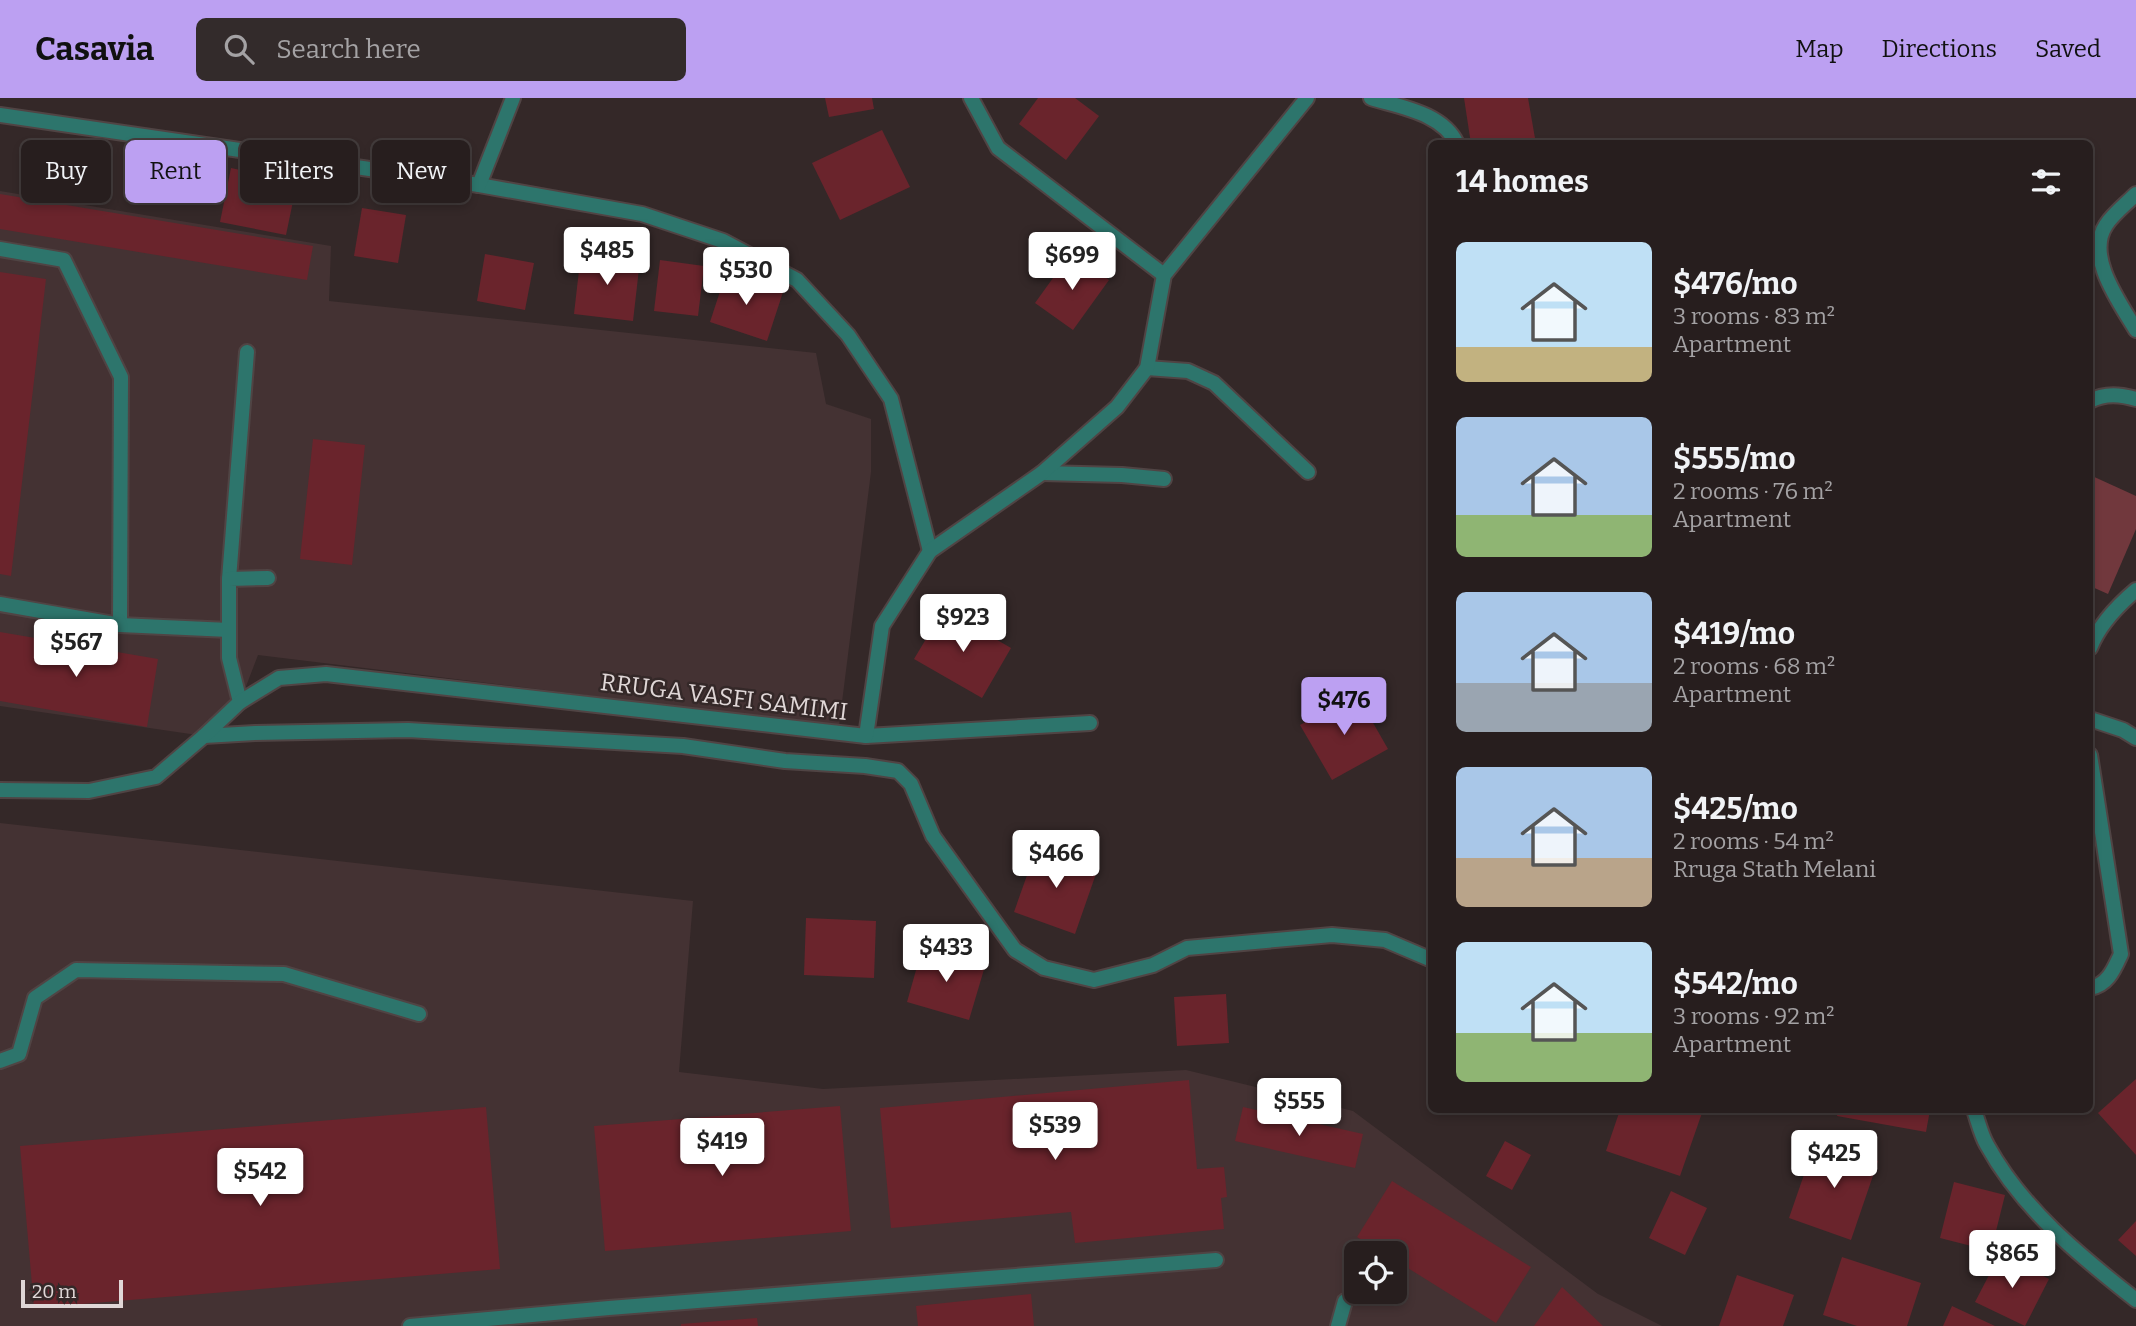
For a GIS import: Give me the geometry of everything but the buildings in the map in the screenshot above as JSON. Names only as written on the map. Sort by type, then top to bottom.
[{"type":"street","points":[[479,185],[513,98]]},
{"type":"street","points":[[971,98],[998,148],[1164,275]]},
{"type":"street","name":"RRUGA VASFI SAMIMI","points":[[0,790],[89,791],[156,777],[240,702],[279,678],[327,674],[866,736],[882,626],[930,551],[1042,473],[1116,407],[1147,368],[1164,275],[1307,98]]},
{"type":"street","points":[[1371,98],[1438,121],[1455,140]]},
{"type":"street","points":[[0,116],[479,185],[642,214],[723,241],[797,280],[848,335],[891,399],[930,551]]},
{"type":"street","points":[[2136,194],[2105,226],[2099,251],[2107,279],[2136,330]]},
{"type":"street","points":[[0,249],[64,260],[121,377],[120,625]]},
{"type":"street","points":[[240,702],[229,658],[229,579],[247,352]]},
{"type":"street","points":[[1147,368],[1188,371],[1214,383],[1308,472]]},
{"type":"street","points":[[2093,399],[2101,395],[2136,399]]},
{"type":"street","points":[[1042,473],[1164,479]]},
{"type":"street","points":[[229,579],[268,578]]},
{"type":"street","points":[[2093,640],[2119,604],[2136,590]]},
{"type":"street","points":[[0,604],[120,625],[229,630]]},
{"type":"street","points":[[2093,720],[2123,730],[2136,738]]},
{"type":"street","points":[[866,736],[1090,723]]},
{"type":"street","points":[[204,736],[408,730],[683,746],[785,761],[898,771],[911,784],[933,836],[1015,950],[1044,968],[1094,980],[1153,965],[1187,948],[1332,935],[1385,940],[1428,958]]},
{"type":"street","points":[[2093,774],[2121,954],[2109,978],[2093,988]]},
{"type":"street","points":[[0,1061],[19,1054],[34,998],[76,971],[284,974],[419,1014]]},
{"type":"street","points":[[1976,1113],[1985,1143],[2013,1187],[2077,1253],[2136,1300]]},
{"type":"street","points":[[410,1326],[517,1322],[637,1305],[1216,1260]]},
{"type":"street","points":[[1338,1326],[1344,1304]]},
{"type":"shaded area","points":[[0,191],[21,194],[21,203],[72,203],[331,246],[329,301],[816,353],[826,404],[871,419],[871,472],[839,726],[258,655],[240,702],[204,736],[0,706]]},
{"type":"shaded area","points":[[2093,476],[2136,496],[2136,529],[2108,594],[2093,587]]},
{"type":"shaded area","points":[[0,823],[693,901],[679,1072],[823,1089],[1186,1070],[1353,1111],[1598,1294],[1662,1326],[0,1326]]}]
